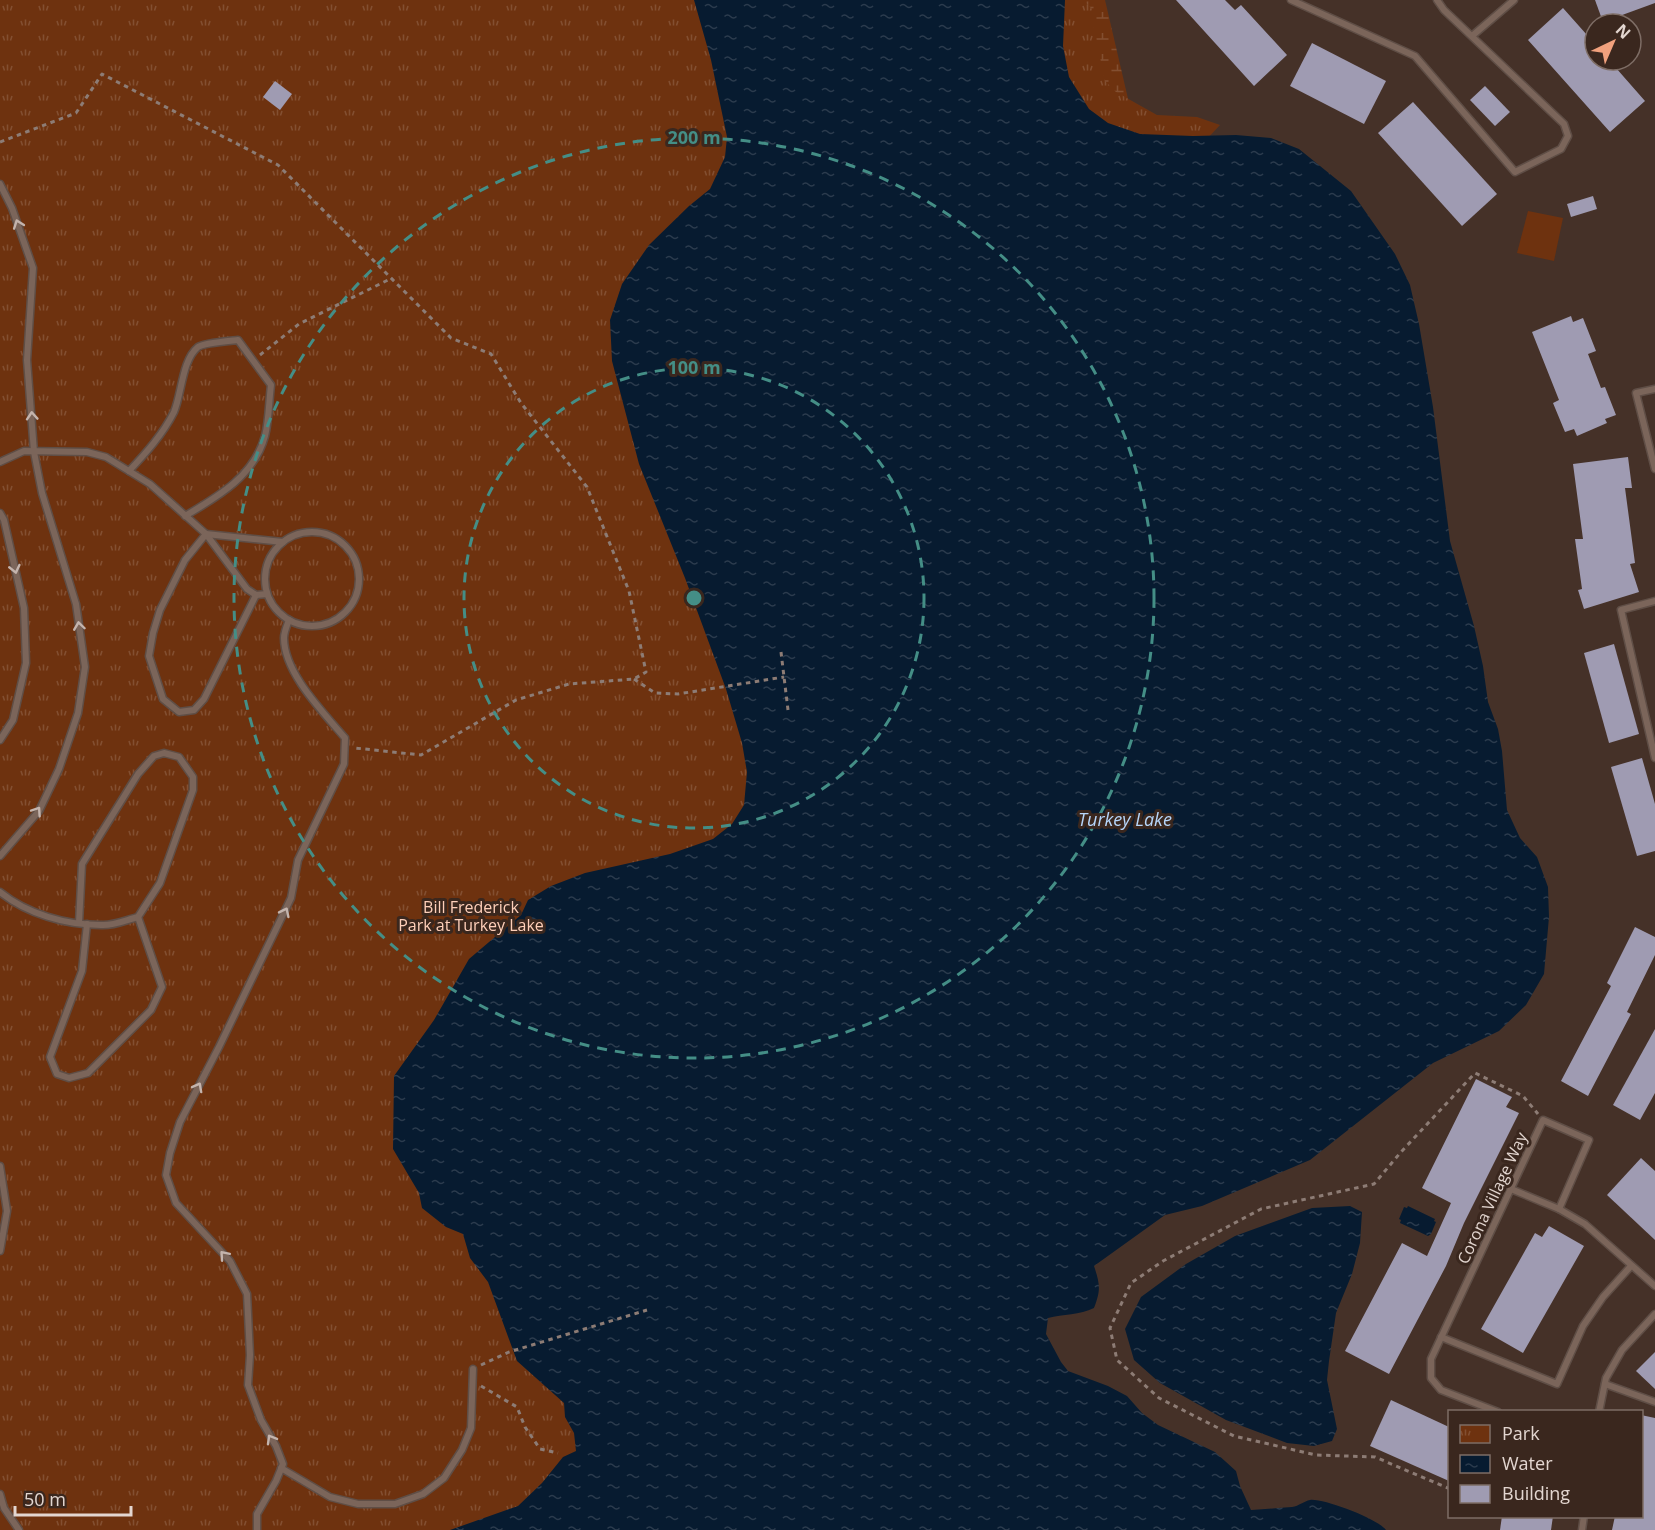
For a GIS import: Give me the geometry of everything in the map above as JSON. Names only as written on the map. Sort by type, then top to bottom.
[{"type":"lane","points":[[1291,0],[1415,56],[1515,172],[1561,149],[1568,136],[1564,124],[1444,10],[1437,0]]},
{"type":"lane","points":[[1472,36],[1514,0]]},
{"type":"lane","points":[[0,184],[12,208],[33,268],[27,360],[34,452],[42,493],[76,604],[85,667],[78,713],[59,769],[39,812],[0,856]]},
{"type":"lane","points":[[129,471],[151,447],[172,415],[180,397],[190,355],[200,345],[238,340],[271,384],[265,435],[243,477],[221,495],[185,516]]},
{"type":"lane","points":[[1655,388],[1636,393],[1652,447],[1655,469]]},
{"type":"lane","points":[[0,462],[24,451],[87,452],[106,457],[150,484],[206,534],[248,589],[256,595],[267,594]]},
{"type":"lane","points":[[0,513],[4,520],[24,608],[26,663],[13,720],[0,740]]},
{"type":"lane","points":[[310,532],[323,533],[341,542],[354,557],[359,572],[357,595],[349,609],[340,618],[327,624],[301,625],[289,620],[267,594],[265,582],[268,561],[283,542],[292,536],[310,532]]},
{"type":"lane","points":[[206,534],[283,542]]},
{"type":"lane","points":[[206,534],[185,560],[160,610],[149,656],[163,699],[179,712],[194,710],[204,699],[256,595]]},
{"type":"lane","points":[[1655,602],[1621,610],[1655,759]]},
{"type":"lane","points":[[257,1530],[257,1514],[283,1464],[261,1420],[248,1385],[250,1355],[247,1294],[230,1261],[176,1203],[166,1175],[180,1122],[291,898],[298,860],[344,764],[345,738],[295,675],[286,651],[284,637],[289,620]]},
{"type":"lane","points":[[0,892],[12,902],[43,916],[83,923],[102,926],[138,917],[160,883],[193,790],[192,777],[179,758],[164,753],[154,756],[138,774],[82,864],[83,923],[82,971],[50,1057],[57,1074],[69,1078],[88,1073],[151,1010],[162,987],[138,917]]},
{"type":"lane","name":"Corona Village Way","points":[[1493,1410],[1441,1390],[1431,1378],[1431,1359],[1543,1120],[1589,1140],[1559,1209]]},
{"type":"lane","points":[[0,1166],[6,1211],[0,1251]]},
{"type":"lane","points":[[1511,1189],[1559,1209],[1585,1224],[1655,1286]]},
{"type":"lane","points":[[1441,1337],[1557,1384],[1583,1326],[1603,1297],[1631,1266]]},
{"type":"lane","points":[[1599,1410],[1606,1378],[1622,1350],[1655,1314]]},
{"type":"lane","points":[[281,1468],[330,1497],[358,1504],[395,1504],[423,1494],[444,1478],[462,1450],[471,1428],[473,1369]]},
{"type":"lane","points":[[1605,1384],[1655,1402]]},
{"type":"lane","points":[[0,1494],[4,1508],[19,1530]]},
{"type":"path","points":[[0,142],[76,113],[102,74],[278,165],[450,338],[491,354],[521,403],[587,487],[629,591],[646,672],[634,679],[568,684],[516,700],[421,755],[344,746]]},
{"type":"path","points":[[254,359],[299,324],[390,279]]},
{"type":"path","points":[[781,652],[788,710]]},
{"type":"path","points":[[634,679],[655,693],[678,694],[784,677]]},
{"type":"path","points":[[1448,1489],[1375,1457],[1316,1455],[1234,1436],[1159,1398],[1117,1360],[1110,1328],[1131,1283],[1162,1261],[1261,1209],[1374,1184],[1475,1073],[1522,1096],[1543,1120]]},
{"type":"path","points":[[558,1453],[540,1449],[525,1427],[517,1407],[480,1385],[473,1369],[509,1352],[647,1310]]},
{"type":"green space","name":"Bill Frederick Park at Turkey Lake","points":[[0,0],[1083,0],[1093,10],[1092,19],[1105,81],[1116,92],[1157,115],[1197,117],[1220,125],[797,575],[1134,899],[541,1530],[0,1530]]},
{"type":"green space","points":[[1065,0],[1105,0],[1136,133],[1108,123]]},
{"type":"green space","points":[[1528,211],[1563,218],[1554,261],[1517,253]]},
{"type":"water","name":"Turkey Lake","points":[[694,0],[1065,0],[1063,46],[1069,77],[1089,109],[1108,123],[1140,134],[1236,135],[1271,138],[1299,149],[1351,191],[1395,254],[1410,285],[1433,407],[1450,541],[1474,626],[1488,702],[1498,729],[1507,810],[1520,838],[1537,857],[1548,887],[1549,917],[1544,974],[1526,1005],[1499,1031],[1433,1063],[1310,1160],[1202,1206],[1165,1215],[1094,1266],[1099,1287],[1094,1308],[1048,1318],[1046,1334],[1068,1371],[1127,1396],[1142,1413],[1158,1425],[1215,1452],[1236,1471],[1251,1510],[1292,1507],[1310,1500],[1317,1500],[1362,1515],[1386,1530],[450,1530],[518,1506],[542,1483],[563,1457],[576,1451],[574,1433],[565,1417],[564,1403],[517,1361],[488,1282],[470,1258],[463,1234],[446,1227],[422,1208],[419,1193],[393,1149],[394,1076],[434,1020],[469,959],[521,915],[528,900],[551,886],[585,873],[670,854],[713,839],[732,824],[744,805],[747,772],[742,743],[726,689],[639,464],[612,361],[610,320],[622,284],[649,245],[710,189],[725,157],[727,137],[711,60]]},
{"type":"water","points":[[1350,1206],[1362,1212],[1360,1243],[1352,1274],[1336,1313],[1329,1361],[1327,1380],[1337,1429],[1332,1441],[1314,1446],[1287,1443],[1226,1420],[1160,1383],[1134,1360],[1125,1329],[1141,1297],[1186,1264],[1235,1236],[1312,1208]]},
{"type":"water","points":[[1408,1206],[1435,1219],[1431,1234],[1428,1236],[1400,1223],[1399,1219],[1404,1207]]},
{"type":"building","points":[[1176,0],[1225,0],[1235,10],[1241,5],[1287,55],[1254,86]]},
{"type":"building","points":[[1595,0],[1655,0],[1655,3],[1630,12],[1599,12]]},
{"type":"building","points":[[1563,8],[1583,30],[1583,72],[1620,72],[1645,101],[1610,132],[1528,40]]},
{"type":"building","points":[[1312,43],[1386,81],[1364,124],[1290,86]]},
{"type":"building","points":[[275,81],[292,94],[280,110],[263,97]]},
{"type":"building","points":[[1485,86],[1510,112],[1495,126],[1470,100]]},
{"type":"building","points":[[1413,102],[1497,194],[1462,226],[1378,133]]},
{"type":"building","points":[[1593,196],[1597,209],[1571,217],[1567,204]]},
{"type":"building","points":[[1571,316],[1573,322],[1583,318],[1596,351],[1588,354],[1601,388],[1605,387],[1616,415],[1605,419],[1607,423],[1577,436],[1574,429],[1565,432],[1553,403],[1559,400],[1532,332]]},
{"type":"building","points":[[1628,457],[1632,488],[1625,488],[1635,563],[1630,564],[1639,592],[1584,609],[1578,590],[1582,589],[1575,539],[1583,539],[1573,464]]},
{"type":"building","points":[[1614,644],[1639,734],[1609,743],[1584,653]]},
{"type":"building","points":[[1642,758],[1655,804],[1655,851],[1637,856],[1611,767]]},
{"type":"building","points":[[1635,927],[1655,937],[1655,955],[1627,1012],[1631,1014],[1588,1096],[1561,1081],[1611,986],[1607,983]]},
{"type":"building","points":[[1655,1029],[1655,1093],[1640,1120],[1613,1105]]},
{"type":"building","points":[[1476,1079],[1512,1097],[1506,1107],[1519,1113],[1464,1223],[1446,1266],[1389,1374],[1345,1351],[1402,1243],[1427,1256],[1451,1203],[1422,1188]]},
{"type":"building","points":[[1641,1158],[1655,1171],[1655,1240],[1607,1195]]},
{"type":"building","points":[[1549,1226],[1584,1246],[1523,1353],[1481,1329],[1535,1233],[1542,1237]]},
{"type":"building","points":[[1655,1352],[1655,1389],[1636,1371]]},
{"type":"building","points":[[1391,1400],[1448,1427],[1448,1481],[1370,1446]]},
{"type":"building","points":[[1643,1415],[1655,1418],[1655,1530],[1612,1530],[1615,1518],[1643,1518]]},
{"type":"building","points":[[1502,1518],[1553,1518],[1551,1530],[1500,1530]]}]
